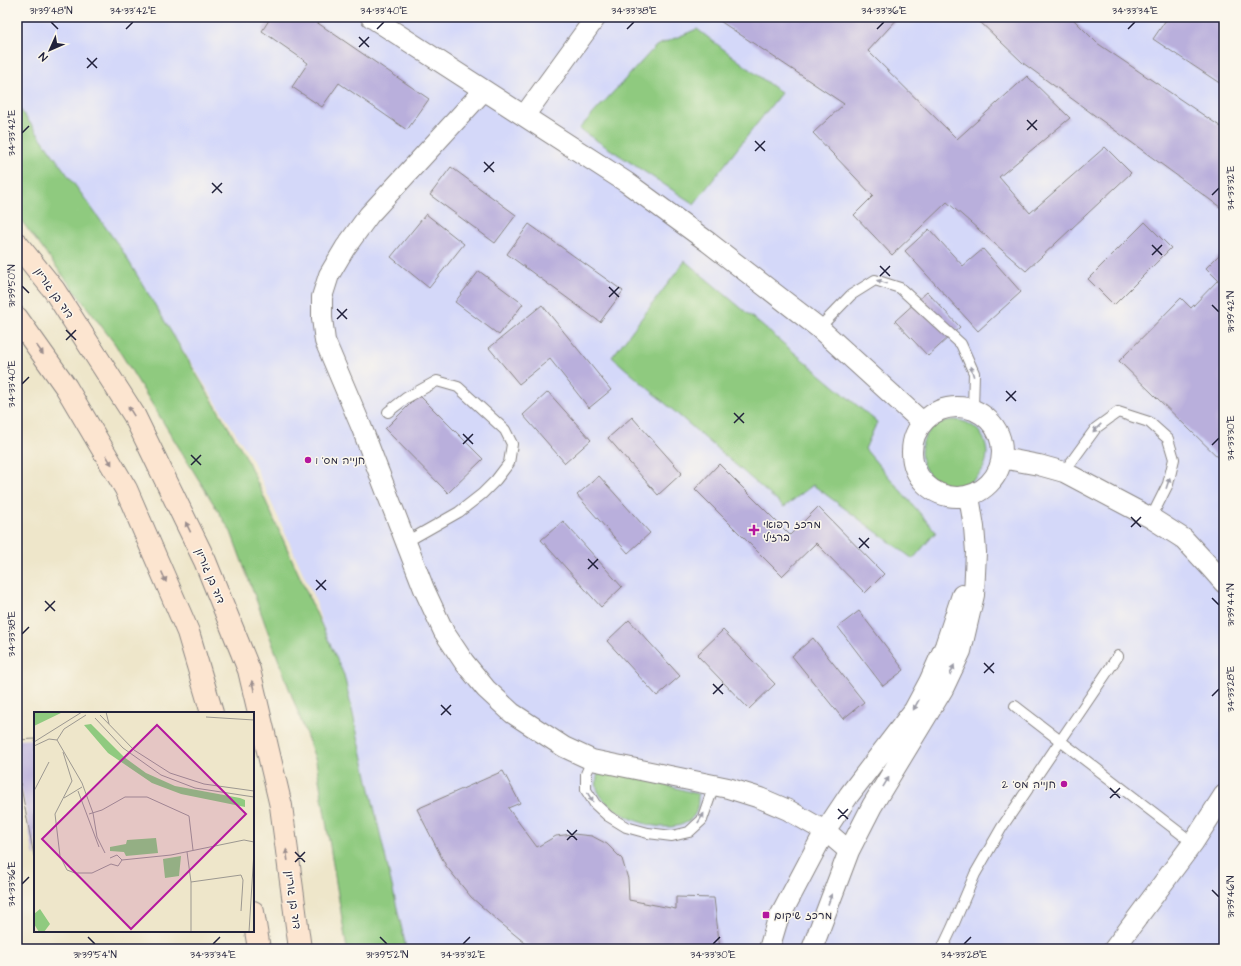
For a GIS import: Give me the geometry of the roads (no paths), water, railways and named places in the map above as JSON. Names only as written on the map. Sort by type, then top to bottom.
[{"type":"main road","name":"דוד בן גוריון","points":[[17,244],[54,290],[134,415],[204,561],[250,670],[281,806],[300,949]]},
{"type":"main road","points":[[17,318],[66,387],[126,489],[188,632],[212,712]]},
{"type":"main road","points":[[254,918],[259,949]]},
{"type":"street","points":[[371,17],[626,182],[708,242],[819,328],[922,422]]},
{"type":"street","points":[[524,116],[596,17]]},
{"type":"street","points":[[484,90],[368,215],[345,248],[329,275],[322,297],[322,318],[325,341],[361,426],[424,589],[444,632],[464,662],[486,689],[512,713],[564,747],[592,760],[728,788],[760,798],[788,810],[825,832],[849,852]]},
{"type":"street","points":[[959,406],[973,409],[984,415],[999,434],[1002,446],[1002,458],[999,468],[988,486],[979,492],[969,496],[955,498],[941,494],[928,487],[918,476],[912,463],[911,448],[915,434],[922,422],[933,413],[945,408],[959,406]]},
{"type":"street","points":[[1002,458],[1039,465],[1064,472],[1151,518],[1184,540],[1224,584]]},
{"type":"street","points":[[812,949],[849,852],[872,806],[943,689],[961,651],[974,595],[976,552],[969,496]]},
{"type":"street","points":[[769,949],[778,922],[825,832],[849,795],[914,710],[926,687],[945,646],[976,552]]},
{"type":"street","points":[[1114,949],[1193,843],[1224,795]]},
{"type":"lane","points":[[819,328],[851,295],[875,280],[900,288],[961,344],[974,374],[973,409]]},
{"type":"lane","points":[[388,412],[406,398],[437,380],[458,387],[505,430],[512,444],[510,463],[482,494],[460,512],[406,542]]},
{"type":"lane","points":[[1064,472],[1096,428],[1118,412],[1149,422],[1168,439],[1174,459],[1168,484],[1151,518]]},
{"type":"lane","points":[[942,949],[975,874],[1002,827],[1118,656]]},
{"type":"lane","points":[[1015,706],[1193,843]]},
{"type":"lane","points":[[592,760],[586,774],[586,790],[595,804],[608,816],[626,827],[648,833],[672,836],[689,832],[702,820],[714,785]]},
{"type":"place","name":"חנייה מס' 1","points":[[308,460]]},
{"type":"place","name":"מרכז רפואי ברזילי","points":[[754,530]]},
{"type":"place","name":"חנייה מס' 2","points":[[1064,784]]},
{"type":"place","name":"מרכז שיקום","points":[[766,915]]}]
